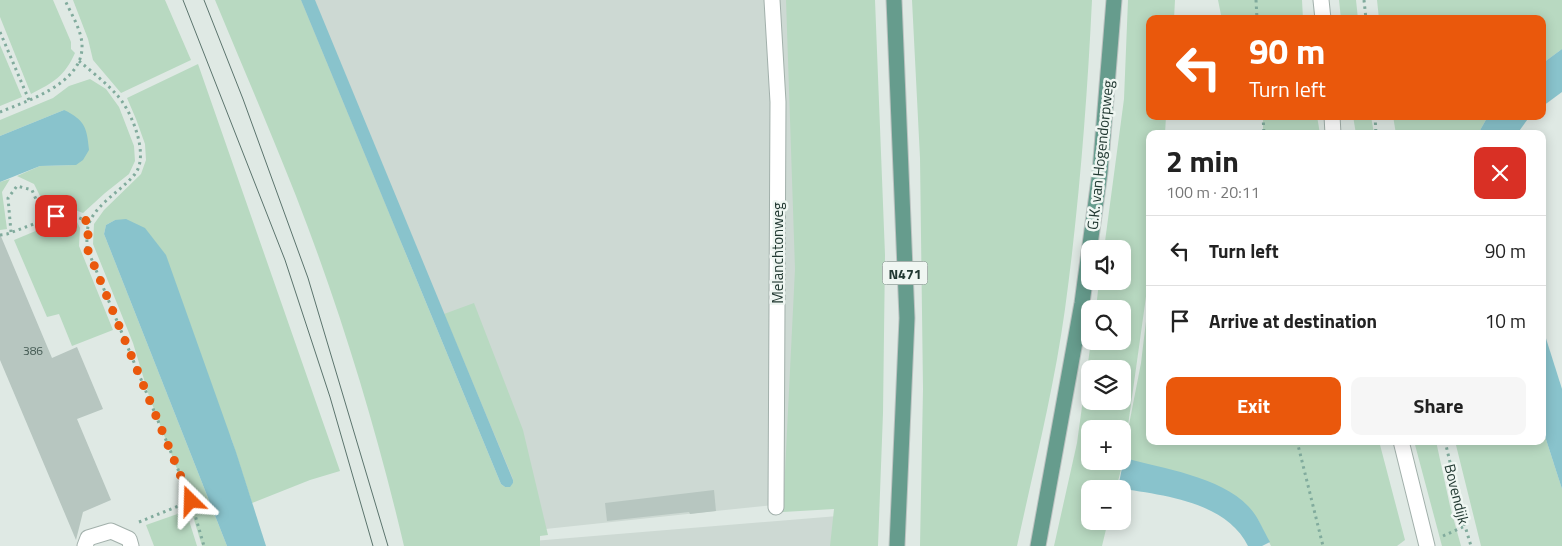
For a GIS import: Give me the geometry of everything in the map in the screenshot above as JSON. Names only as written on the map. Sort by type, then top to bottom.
[{"type":"main road","name":"N471","points":[[894,0],[907,318],[897,546]]},
{"type":"main road","name":"G.K. van Hogendorpweg","points":[[1038,546],[1083,294],[1100,172],[1114,0]]},
{"type":"street","name":"Melanchtonweg","points":[[772,0],[778,102],[776,507]]},
{"type":"street","points":[[1321,0],[1323,15]]},
{"type":"street","points":[[1401,445],[1425,545]]},
{"type":"street","points":[[85,546],[88,538],[111,531],[126,541]]},
{"type":"path","points":[[0,112],[54,88],[66,79],[79,61],[82,49],[81,39],[65,0]]},
{"type":"path","points":[[1256,0],[1257,15]]},
{"type":"path","points":[[1364,0],[1366,15]]},
{"type":"path","points":[[0,32],[29,100]]},
{"type":"path","points":[[79,61],[116,94],[124,105],[139,138],[141,152],[140,163],[136,173],[98,210],[89,222],[87,248],[191,501],[204,546]]},
{"type":"path","points":[[11,232],[8,198],[17,186],[32,190],[46,220]]},
{"type":"path","points":[[0,235],[66,212],[89,222]]},
{"type":"path","points":[[1298,445],[1323,546]]},
{"type":"path","name":"Bovendijk","points":[[1446,445],[1471,546]]},
{"type":"path","points":[[126,541],[129,526],[191,501]]},
{"type":"shaded area","points":[[287,0],[829,0],[820,500],[536,530]]},
{"type":"shaded area","points":[[838,516],[836,546],[532,546],[533,541]]},
{"type":"green space","points":[[0,0],[53,0],[71,42],[71,49],[75,53],[67,68],[58,78],[31,94],[0,17]]},
{"type":"green space","points":[[73,0],[165,0],[191,60],[121,93],[93,60],[88,39]]},
{"type":"green space","points":[[215,0],[301,0],[501,484],[505,487],[513,483],[513,479],[444,314],[474,303],[523,430],[548,535],[540,536],[540,546],[404,546],[382,457],[328,282],[286,171]]},
{"type":"green space","points":[[786,0],[875,0],[885,255],[883,413],[878,546],[830,546],[834,509],[783,512],[795,269]]},
{"type":"green space","points":[[912,0],[1092,0],[1082,154],[1065,309],[1049,398],[1017,546],[920,546],[923,389],[920,158]]},
{"type":"green space","points":[[1128,0],[1175,0],[1174,15],[1146,15],[1146,120],[1166,120],[1165,130],[1146,130],[1146,297],[1131,404],[1131,360],[1088,360],[1090,350],[1131,350],[1131,300],[1097,300],[1098,290],[1131,290],[1131,240],[1105,240],[1124,99]]},
{"type":"green space","points":[[1218,0],[1302,0],[1303,15],[1221,15]]},
{"type":"green space","points":[[1339,0],[1356,0],[1358,15],[1341,15]]},
{"type":"green space","points":[[1377,0],[1562,0],[1562,49],[1546,61],[1546,15],[1379,15]]},
{"type":"green space","points":[[0,45],[22,97],[0,106]]},
{"type":"green space","points":[[198,64],[340,471],[310,480],[252,503],[231,438],[115,220],[106,225],[104,234],[227,546],[202,546],[184,487],[149,396],[133,343],[93,244],[94,224],[104,210],[141,174],[146,160],[145,144],[127,98]]},
{"type":"green space","points":[[90,79],[106,89],[119,107],[134,146],[135,161],[129,174],[83,213],[65,206],[47,210],[34,184],[17,176],[40,166],[76,165],[64,110],[0,136],[0,120],[53,98],[69,86]]},
{"type":"green space","points":[[1263,120],[1318,120],[1319,130],[1263,130]]},
{"type":"green space","points":[[1354,120],[1372,120],[1373,130],[1355,130]]},
{"type":"green space","points":[[1394,120],[1486,120],[1480,130],[1395,130]]},
{"type":"green space","points":[[10,179],[2,192],[7,229],[0,230],[0,182]]},
{"type":"green space","points":[[62,220],[77,222],[80,228],[79,246],[113,330],[72,346],[59,314],[47,317],[14,240]]},
{"type":"green space","points":[[1146,321],[1146,445],[1380,445],[1405,540],[1397,546],[1271,546],[1258,520],[1131,461],[1130,420],[1141,363]]},
{"type":"green space","points":[[1082,410],[1130,410],[1129,420],[1081,420],[1081,470],[1121,470],[1118,480],[1081,480],[1081,530],[1106,530],[1102,546],[1054,546],[1077,443]]},
{"type":"green space","points":[[1546,439],[1562,489],[1562,546],[1481,546],[1456,445],[1546,445]]},
{"type":"green space","points":[[1415,445],[1437,445],[1461,546],[1442,546]]},
{"type":"green space","points":[[186,511],[197,546],[154,546],[146,525]]},
{"type":"water","points":[[301,0],[315,0],[513,480],[510,487],[505,487],[501,484]]},
{"type":"water","points":[[1562,49],[1562,92],[1546,104],[1546,61]]},
{"type":"water","points":[[64,110],[81,121],[86,130],[89,150],[83,160],[76,165],[40,166],[0,182],[0,136]]},
{"type":"water","points":[[1486,120],[1527,120],[1520,130],[1480,130]]},
{"type":"water","points":[[126,219],[145,228],[166,255],[236,452],[266,546],[227,546],[104,234],[106,225],[115,220]]},
{"type":"water","points":[[1546,338],[1562,389],[1562,489],[1546,439]]},
{"type":"water","points":[[1131,460],[1207,481],[1223,488],[1248,506],[1258,519],[1270,542],[1262,546],[1248,546],[1238,531],[1224,519],[1209,510],[1172,498],[1131,490],[1131,480],[1120,480],[1122,470],[1131,470]]},
{"type":"building","points":[[0,234],[52,358],[77,347],[103,409],[77,419],[111,500],[83,512],[76,540],[0,360]]},
{"type":"building","points":[[714,490],[716,511],[607,521],[605,503]]},
{"type":"tram line","points":[[183,0],[285,260],[330,397],[373,546]]},
{"type":"tram line","points":[[204,0],[243,99],[308,278],[388,546]]},
{"type":"route","points":[[56,216],[66,212],[89,222],[87,248],[191,501]]}]
